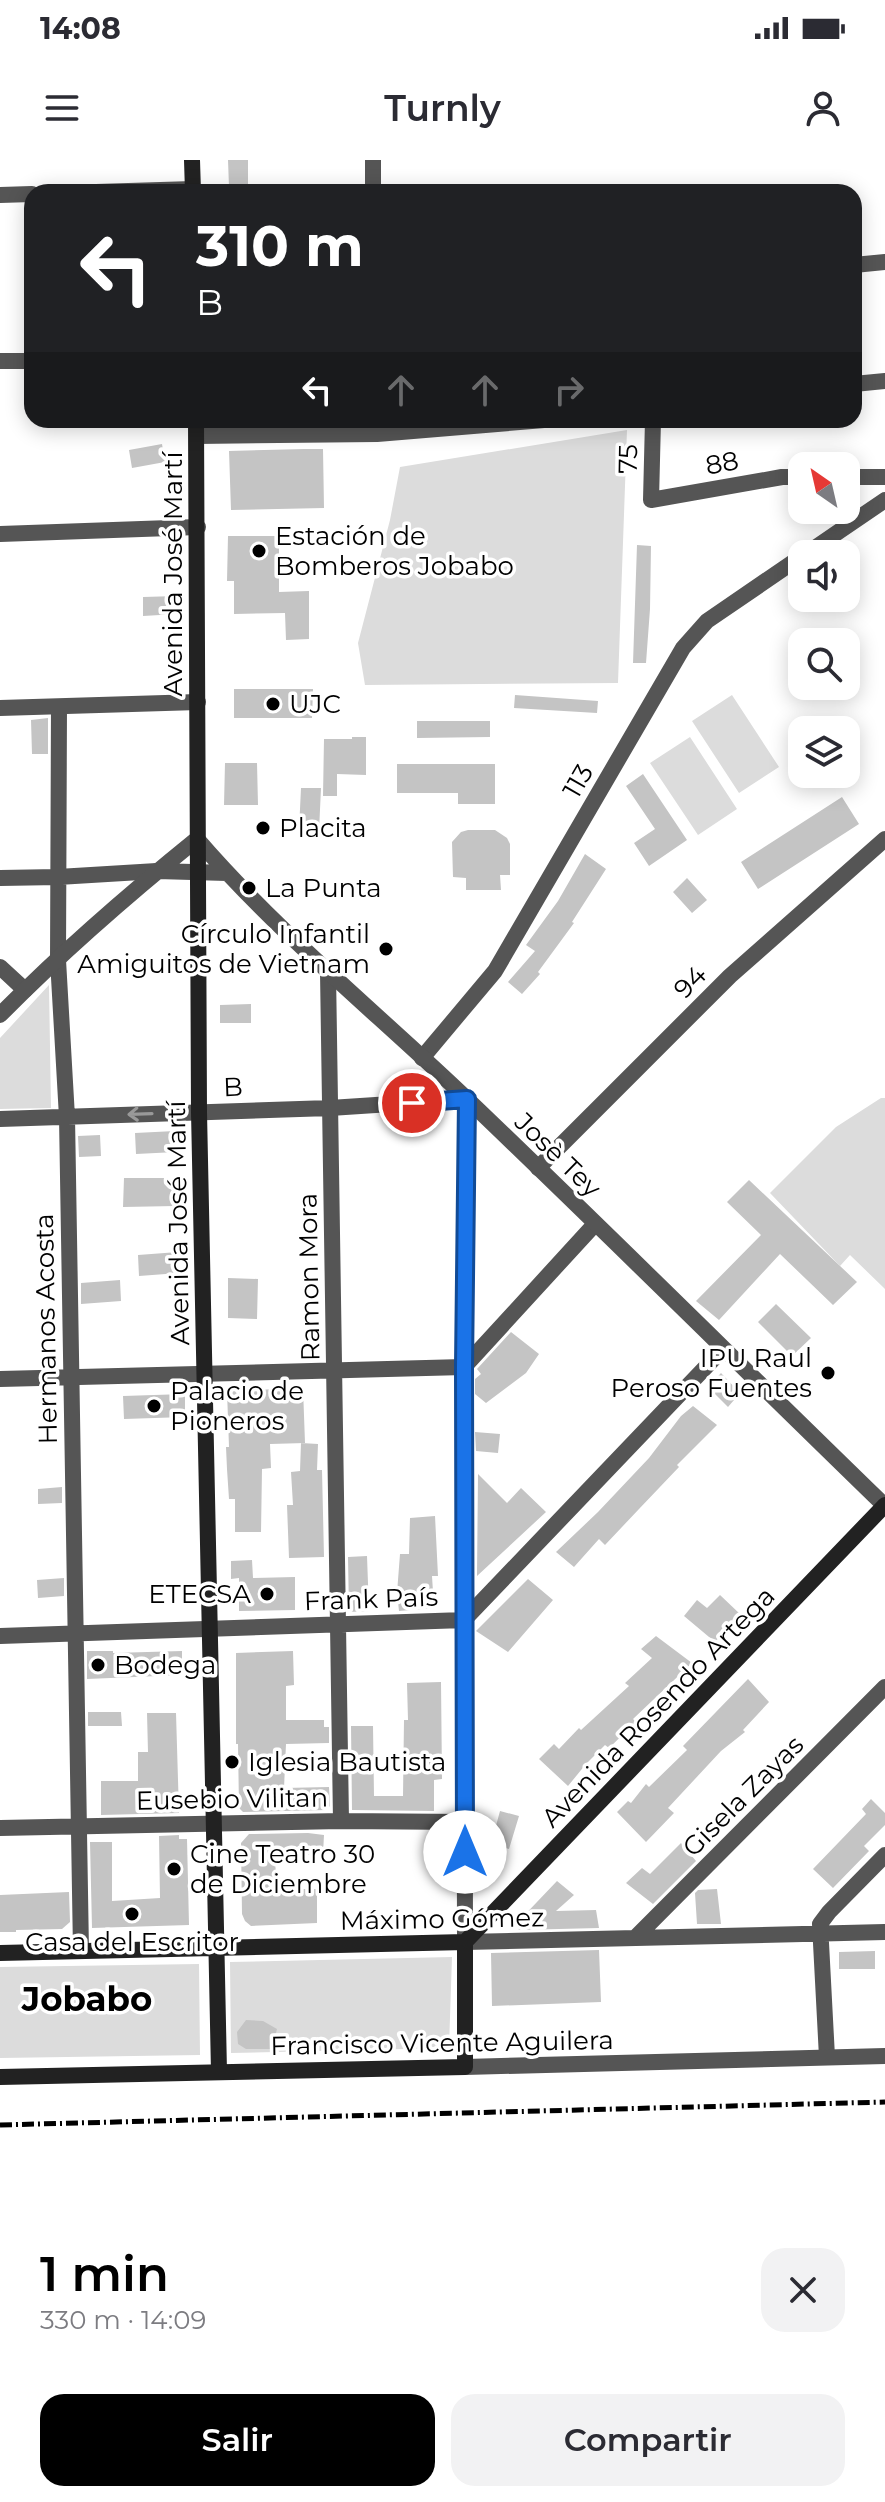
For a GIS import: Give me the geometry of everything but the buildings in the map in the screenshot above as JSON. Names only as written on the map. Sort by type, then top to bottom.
[{"type":"main road","points":[[192,160],[193,184]]},
{"type":"main road","name":"Avenida José Martí","points":[[196,428],[199,1112],[219,2072]]},
{"type":"main road","name":"Avenida Rosendo Artega","points":[[465,1942],[885,1505]]},
{"type":"main road","points":[[465,1942],[465,2067]]},
{"type":"main road","name":"Máximo Gómez","points":[[0,1953],[465,1942]]},
{"type":"main road","name":"Francisco Vicente Aguilera","points":[[0,2077],[465,2067]]},
{"type":"street","points":[[373,160],[373,184]]},
{"type":"street","points":[[0,195],[24,194]]},
{"type":"street","points":[[862,264],[885,262]]},
{"type":"street","points":[[0,361],[24,361]]},
{"type":"street","points":[[862,383],[885,381]]},
{"type":"street","name":"75","points":[[651,500],[653,428]]},
{"type":"street","name":"88","points":[[651,500],[788,477]]},
{"type":"street","points":[[860,477],[885,477]]},
{"type":"street","name":"113","points":[[826,540],[885,500]]},
{"type":"street","points":[[0,534],[198,527]]},
{"type":"street","name":"113","points":[[422,1058],[495,971],[693,634],[707,621],[788,566]]},
{"type":"street","points":[[0,708],[198,702]]},
{"type":"street","name":"Hermanos Acosta","points":[[59,707],[58,960],[67,1117],[81,1951]]},
{"type":"street","points":[[0,1015],[157,871],[197,839]]},
{"type":"street","name":"Josè Tey","points":[[197,839],[227,873],[328,972],[467,1099],[885,1505]]},
{"type":"street","name":"94","points":[[538,1168],[730,976],[885,839]]},
{"type":"street","points":[[0,878],[157,871],[227,873]]},
{"type":"street","points":[[0,967],[25,990]]},
{"type":"street","name":"Ramon Mora","points":[[328,972],[341,1821]]},
{"type":"street","points":[[465,1942],[467,1099]]},
{"type":"street","name":"B","points":[[0,1119],[330,1108],[467,1099]]},
{"type":"street","points":[[0,1379],[464,1367],[595,1224]]},
{"type":"street","name":"Frank País","points":[[0,1636],[464,1620],[723,1349]]},
{"type":"street","name":"Gisela Zayas","points":[[635,1938],[885,1687]]},
{"type":"street","name":"Eusebio Vilitan","points":[[0,1828],[341,1821],[465,1822]]},
{"type":"street","points":[[827,2057],[820,1924],[885,1855]]},
{"type":"street","name":"Máximo Gómez","points":[[465,1942],[885,1932]]},
{"type":"street","name":"Francisco Vicente Aguilera","points":[[465,2067],[885,2056]]},
{"type":"shaded area","points":[[627,430],[618,683],[365,685],[358,643],[390,520],[400,467]]},
{"type":"shaded area","points":[[732,695],[779,767],[739,793],[692,721]]},
{"type":"shaded area","points":[[690,737],[737,809],[698,835],[650,763]]},
{"type":"shaded area","points":[[49,985],[51,1108],[0,1109],[0,1038]]},
{"type":"shaded area","points":[[885,1098],[885,1289],[850,1255],[840,1266],[770,1193],[836,1127]]},
{"type":"shaded area","points":[[452,1957],[449,2048],[231,2053],[230,1962]]},
{"type":"shaded area","points":[[199,1964],[200,2055],[0,2058],[0,1967]]},
{"type":"railway","points":[[0,2125],[885,2102]]},
{"type":"place","name":"Estación de Bomberos Jobabo","points":[[259,551]]},
{"type":"place","name":"UJC","points":[[273,704]]},
{"type":"place","name":"Placita","points":[[263,828]]},
{"type":"place","name":"La Punta","points":[[249,888]]},
{"type":"place","name":"Círculo Infantil Amiguitos de Vietnam","points":[[386,949]]},
{"type":"place","name":"IPU Raul Peroso Fuentes","points":[[828,1373]]},
{"type":"place","name":"Palacio de Pioneros","points":[[154,1406]]},
{"type":"place","name":"ETECSA","points":[[267,1594]]},
{"type":"place","name":"Bodega","points":[[98,1665]]},
{"type":"place","name":"Iglesia Bautista","points":[[232,1762]]},
{"type":"place","name":"Cine Teatro 30 de Diciembre","points":[[174,1869]]},
{"type":"place","name":"Casa del Escritor","points":[[132,1914]]},
{"type":"district","name":"Jobabo","points":[[87,1999]]},
{"type":"route","points":[[412,1103],[467,1099],[465,1852]]}]
